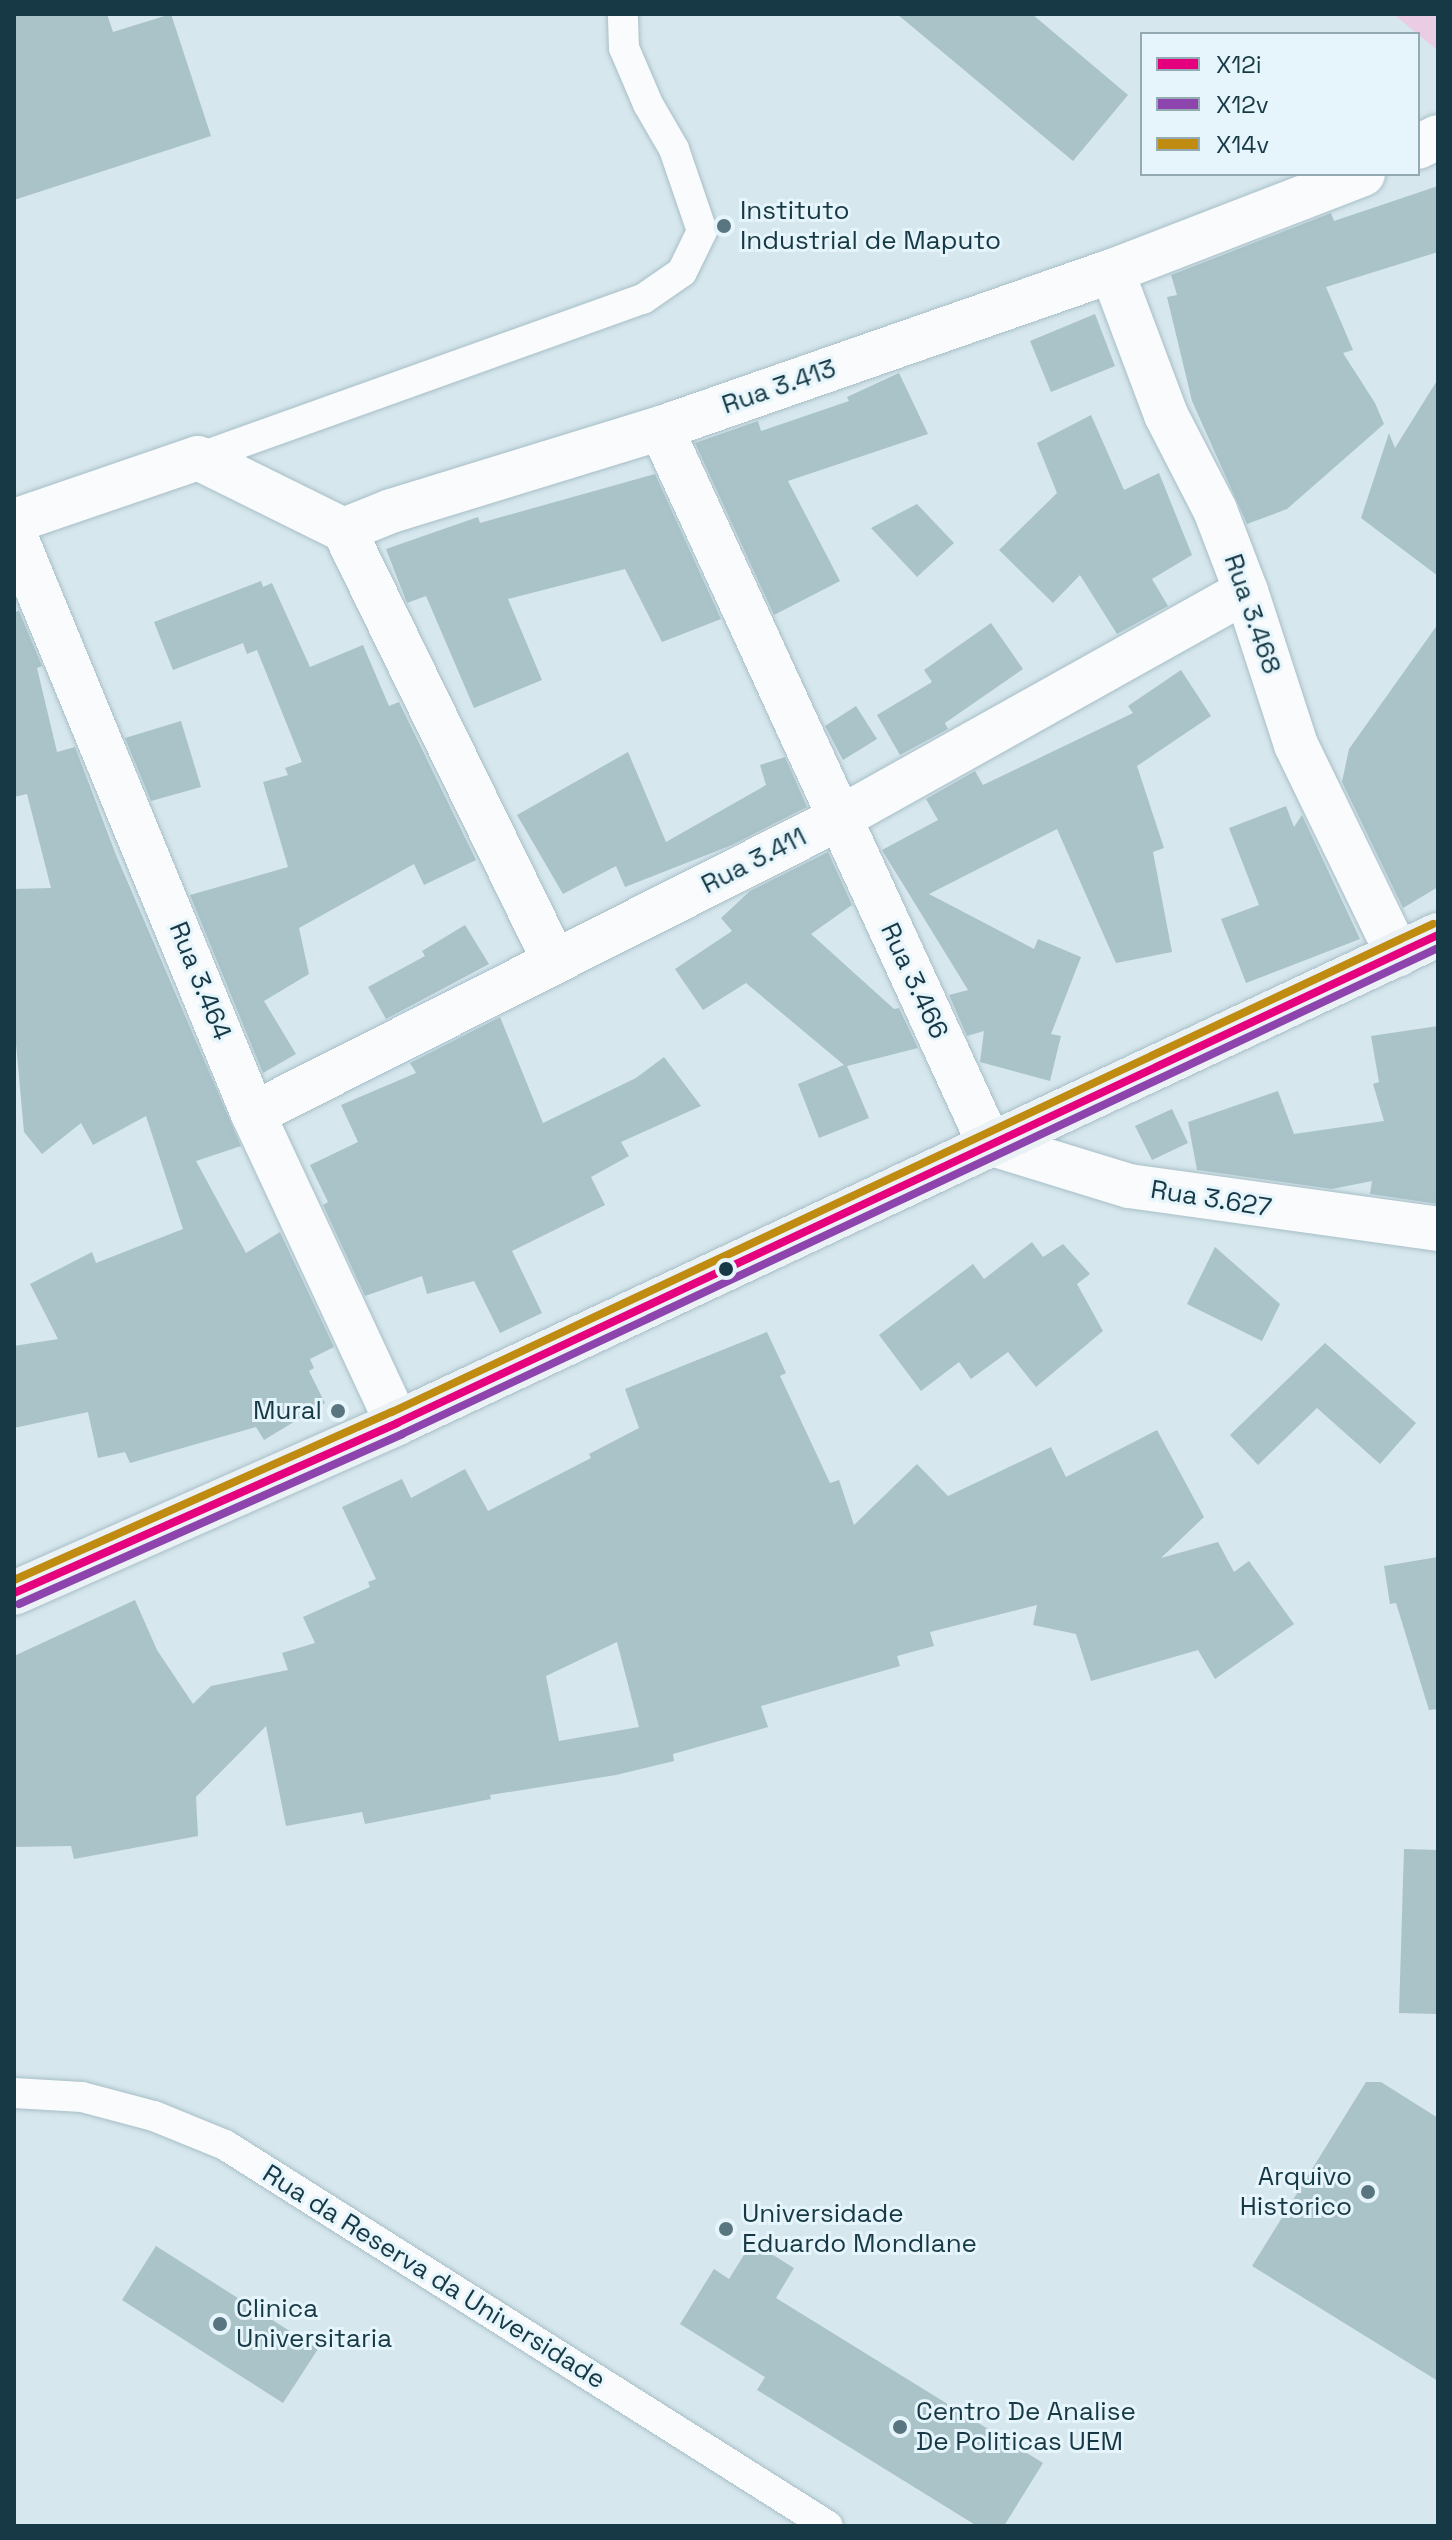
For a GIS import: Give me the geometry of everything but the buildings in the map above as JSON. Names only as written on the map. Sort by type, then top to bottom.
[{"type":"main road","points":[[14,1593],[397,1423],[1438,935]]},
{"type":"street","points":[[1420,146],[1438,137]]},
{"type":"street","name":"Rua 3.413","points":[[344,530],[391,511],[661,428],[1112,271],[1358,176]]},
{"type":"street","name":"Rua 3.468","points":[[1112,271],[1166,415],[1215,510],[1246,591],[1296,745],[1398,955]]},
{"type":"street","name":"Rua 3.466","points":[[661,428],[989,1143]]},
{"type":"street","points":[[14,521],[198,458],[344,530],[554,961]]},
{"type":"street","name":"Rua 3.464","points":[[14,533],[253,1114],[397,1423]]},
{"type":"street","name":"Rua 3.411","points":[[253,1114],[838,819],[1246,591]]},
{"type":"street","name":"Rua 3.627","points":[[989,1143],[1129,1186],[1438,1229]]},
{"type":"lane","points":[[198,458],[643,299],[682,272],[702,231],[674,149],[648,104],[624,48],[623,14]]},
{"type":"lane","name":"Rua da Reserva da Universidade","points":[[14,2093],[82,2097],[154,2116],[225,2145],[828,2526]]},
{"type":"shaded area","points":[[1393,14],[1438,14],[1438,51],[1420,36],[1420,32],[1416,32]]},
{"type":"transit line","name":"X14v","points":[[14,1580],[392,1412],[1433,924]]},
{"type":"transit line","name":"X12i","points":[[14,1593],[397,1423],[1438,935]]},
{"type":"transit line","name":"X12v","points":[[19,1604],[402,1434],[1438,948]]},
{"type":"place","name":"Instituto Industrial de Maputo","points":[[724,226]]},
{"type":"place","name":"Mural","points":[[338,1411]]},
{"type":"place","name":"Arquivo Historico","points":[[1368,2192]]},
{"type":"place","name":"Universidade Eduardo Mondlane","points":[[726,2229]]},
{"type":"place","name":"Clinica Universitaria","points":[[220,2324]]},
{"type":"place","name":"Centro De Analise De Politicas UEM","points":[[900,2427]]}]
